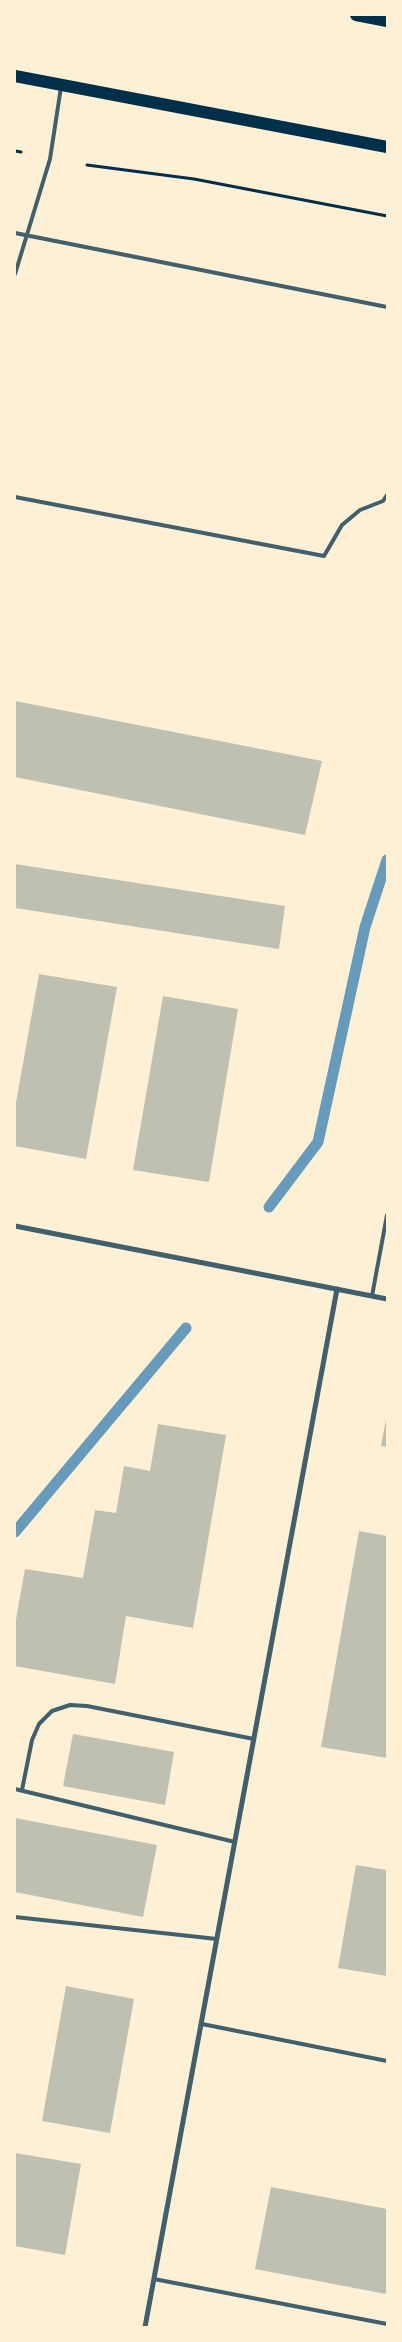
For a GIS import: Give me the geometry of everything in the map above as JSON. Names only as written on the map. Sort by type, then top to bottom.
[{"type":"main road","points":[[356,15],[387,21]]},
{"type":"main road","points":[[15,76],[387,147]]},
{"type":"street","points":[[15,1226],[387,1299]]},
{"type":"street","points":[[145,2327],[337,1289]]},
{"type":"lane","points":[[15,274],[50,159],[61,85]]},
{"type":"lane","points":[[15,233],[387,307]]},
{"type":"lane","points":[[15,497],[324,556],[342,525],[360,510],[383,501],[387,495]]},
{"type":"lane","points":[[372,1296],[387,1215]]},
{"type":"lane","points":[[22,1790],[32,1740],[39,1724],[52,1711],[70,1705],[87,1706],[254,1739]]},
{"type":"lane","points":[[15,1789],[235,1842]]},
{"type":"lane","points":[[15,1917],[217,1938]]},
{"type":"lane","points":[[202,2024],[387,2061]]},
{"type":"lane","points":[[154,2279],[387,2324]]},
{"type":"path","points":[[15,151],[21,152]]},
{"type":"path","points":[[87,164],[194,179],[387,216]]},
{"type":"building","points":[[15,701],[322,761],[305,835],[15,777]]},
{"type":"building","points":[[15,864],[285,906],[279,949],[15,908]]},
{"type":"building","points":[[39,974],[117,987],[86,1159],[15,1146],[15,1108]]},
{"type":"building","points":[[163,996],[238,1009],[209,1182],[133,1170]]},
{"type":"building","points":[[387,1419],[387,1447],[381,1446]]},
{"type":"building","points":[[158,1424],[226,1435],[193,1628],[126,1616],[115,1684],[15,1666],[15,1625],[25,1569],[83,1578],[95,1510],[116,1513],[124,1466],[150,1471]]},
{"type":"building","points":[[359,1531],[387,1536],[387,1758],[321,1747]]},
{"type":"building","points":[[73,1734],[174,1752],[165,1805],[63,1786]]},
{"type":"building","points":[[15,1818],[157,1845],[143,1917],[15,1892]]},
{"type":"building","points":[[356,1865],[387,1870],[387,1976],[338,1968]]},
{"type":"building","points":[[66,1986],[134,1999],[110,2133],[42,2121]]},
{"type":"building","points":[[15,2153],[81,2164],[65,2255],[15,2246]]},
{"type":"building","points":[[271,2187],[387,2209],[386,2294],[255,2269]]},
{"type":"waterway","points":[[269,1207],[318,1142],[365,927],[387,860]]},
{"type":"waterway","points":[[15,1532],[186,1328]]}]
